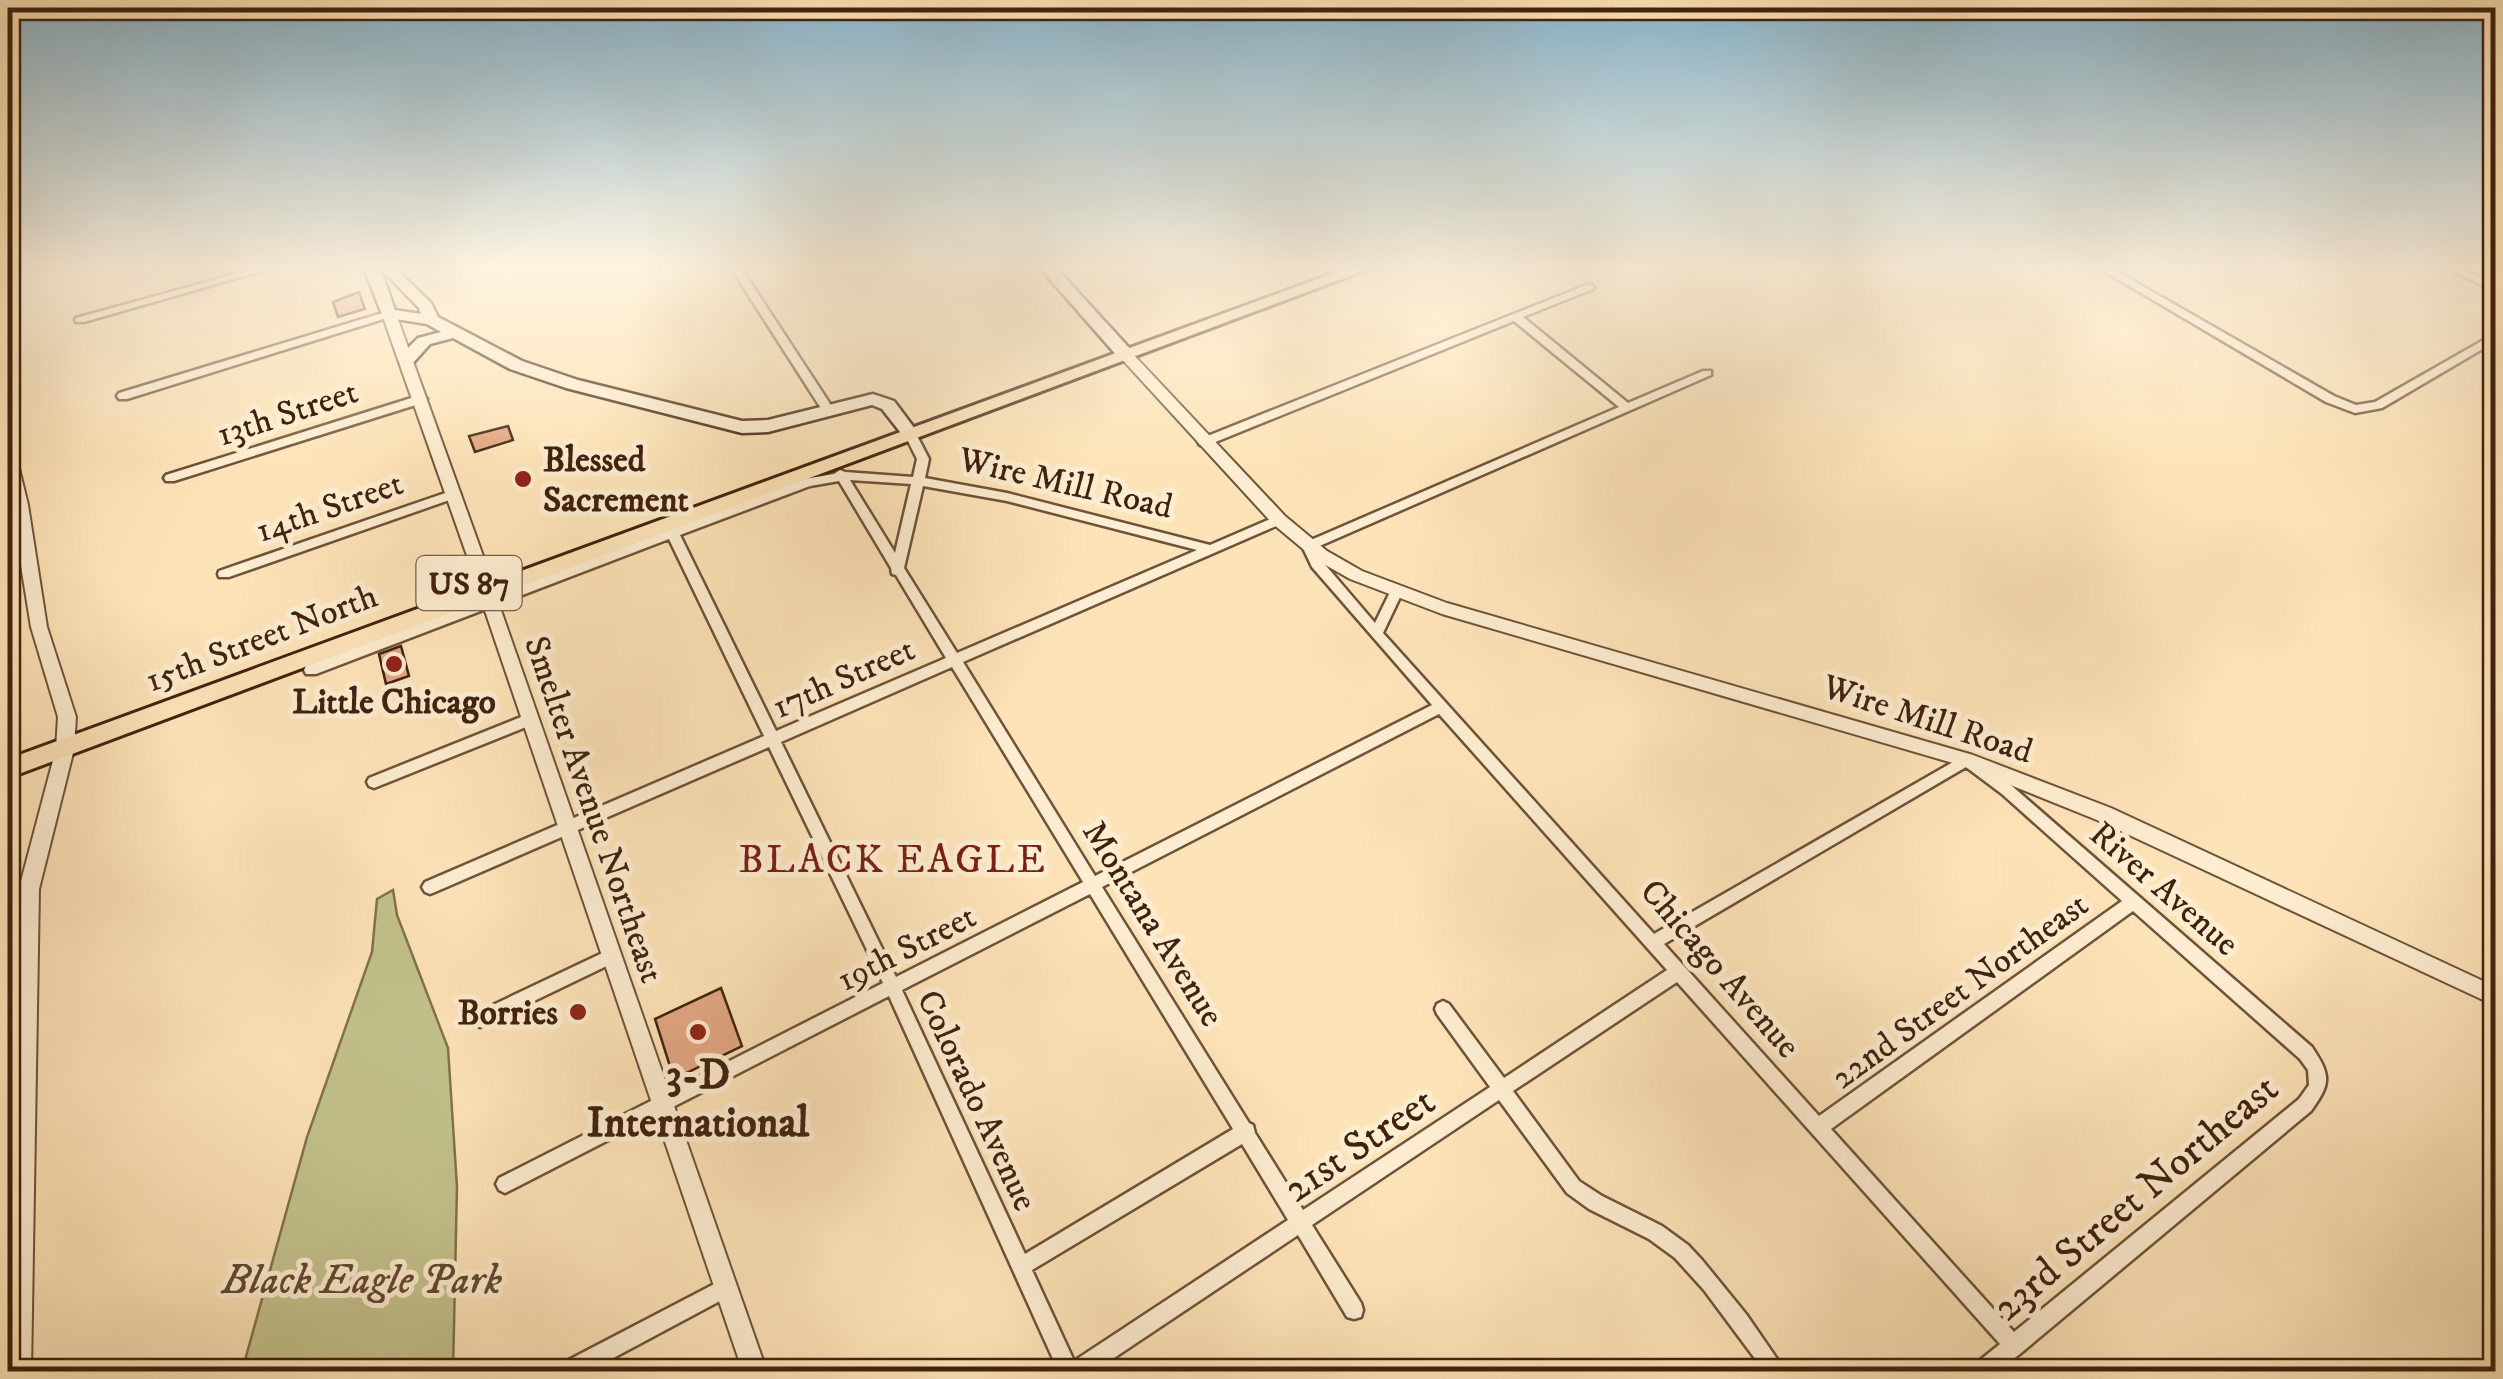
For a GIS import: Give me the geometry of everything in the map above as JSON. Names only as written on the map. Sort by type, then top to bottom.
[{"type":"main road","points":[[1105,332],[1122,351]]},
{"type":"main road","name":"US 87","points":[[1122,351],[1170,332]]},
{"type":"main road","name":"US 87","points":[[918,424],[1176,332]]},
{"type":"main road","points":[[407,359],[414,347],[424,341],[454,333],[516,365],[572,384],[726,425],[768,426],[862,400],[882,401],[918,424]]},
{"type":"main road","name":"15th Street North","points":[[12,761],[918,424]]},
{"type":"street","points":[[123,396],[329,332]]},
{"type":"street","name":"Smelter Avenue Northeast","points":[[396,332],[756,1372]]},
{"type":"street","points":[[778,332],[828,410]]},
{"type":"street","points":[[1204,442],[1475,332]]},
{"type":"street","points":[[1535,332],[1626,408]]},
{"type":"street","points":[[2215,332],[2330,399],[2355,409],[2378,405],[2496,336]]},
{"type":"street","name":"Wire Mill Road","points":[[1122,351],[1279,520],[1314,550],[1396,592],[1966,760],[2104,814],[2496,997]]},
{"type":"street","points":[[1314,550],[1707,374]]},
{"type":"street","name":"13th Street","points":[[170,478],[421,399]]},
{"type":"street","name":"Wire Mill Road","points":[[918,424],[922,459],[919,483],[1050,509],[1212,550]]},
{"type":"street","points":[[8,456],[20,505],[39,627],[67,717],[66,741],[29,889],[19,1372]]},
{"type":"street","name":"15th Street North","points":[[311,670],[488,596],[840,474],[919,483]]},
{"type":"street","name":"Montana Avenue","points":[[840,474],[1248,1131],[1298,1225],[1354,1310]]},
{"type":"street","points":[[897,570],[919,483]]},
{"type":"street","name":"14th Street","points":[[224,574],[454,494]]},
{"type":"street","name":"17th Street","points":[[430,888],[1279,520]]},
{"type":"street","name":"Colorado Avenue","points":[[672,532],[894,987],[1072,1372]]},
{"type":"street","name":"Chicago Avenue","points":[[1314,550],[1317,564],[1376,634],[2014,1346]]},
{"type":"street","points":[[1376,634],[1396,592]]},
{"type":"street","name":"19th Street","points":[[505,1184],[1441,706]]},
{"type":"street","points":[[374,782],[531,719]]},
{"type":"street","points":[[1656,942],[1966,760]]},
{"type":"street","name":"River Avenue","points":[[1966,760],[2008,790],[2306,1053],[2316,1068]]},
{"type":"street","name":"22nd Street Northeast","points":[[1819,1127],[2133,902]]},
{"type":"street","points":[[480,1019],[611,956]]},
{"type":"street","name":"21st Street","points":[[1072,1372],[1680,971]]},
{"type":"street","points":[[1443,1009],[1572,1187],[1591,1203],[1666,1239],[1686,1256],[1777,1372]]},
{"type":"street","name":"23rd Street Northeast","points":[[1981,1372],[2305,1105],[2318,1087],[2316,1068]]},
{"type":"street","points":[[1022,1266],[1248,1131]]},
{"type":"street","points":[[566,1372],[726,1287]]},
{"type":"green space","name":"Black Eagle Park","points":[[393,890],[397,915],[448,1048],[457,1187],[453,1371],[242,1371],[307,1137],[372,952],[377,899]]},
{"type":"building","points":[[508,426],[513,440],[475,452],[469,436]]},
{"type":"building","name":"Little Chicago","points":[[401,646],[409,676],[386,684],[379,654]]},
{"type":"building","name":"3-D International","points":[[721,988],[742,1046],[674,1079],[655,1019]]},
{"type":"place","name":"Blessed Sacrement","points":[[523,479]]},
{"type":"place","name":"Little Chicago","points":[[394,664]]},
{"type":"place","name":"Borries","points":[[578,1012]]},
{"type":"place","name":"3-D International","points":[[698,1032]]},
{"type":"district","name":"BLACK EAGLE","points":[[893,858]]}]
